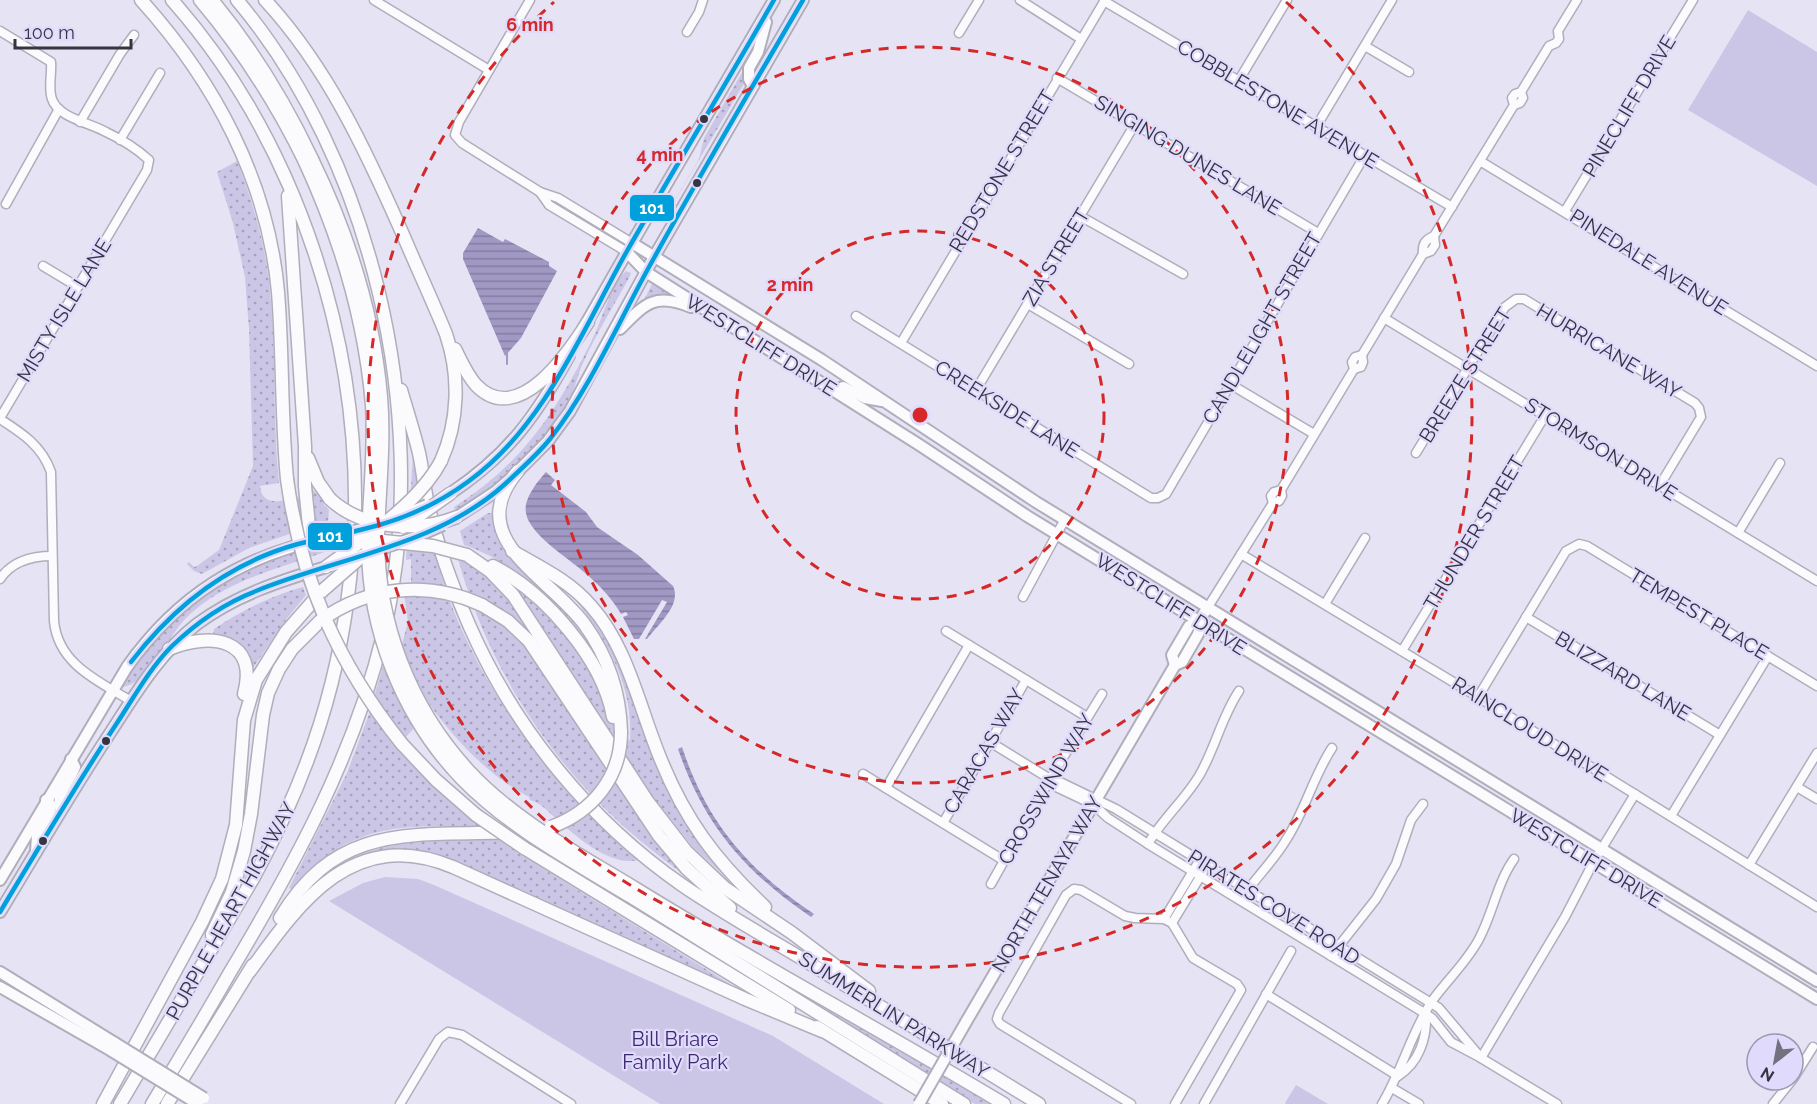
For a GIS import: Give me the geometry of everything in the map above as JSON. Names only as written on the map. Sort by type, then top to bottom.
[{"type":"highway","points":[[141,0],[183,52],[219,106],[241,151],[263,210],[278,293],[287,479],[300,550],[326,622],[361,689],[402,744],[436,780],[476,815],[524,848],[942,1104]]},
{"type":"highway","name":"PURPLE HEART HIGHWAY","points":[[120,1104],[214,947],[275,839],[311,757],[328,704],[339,657],[351,573],[354,533],[354,474],[343,370],[333,321],[318,267],[287,182],[267,141],[215,53],[172,0]]},
{"type":"highway","points":[[200,0],[234,43],[262,84],[309,161]]},
{"type":"highway","points":[[212,0],[264,71],[294,122],[340,253],[365,352],[372,419],[369,573],[380,632],[400,687],[436,748],[484,800],[527,833],[926,1057],[1004,1104]]},
{"type":"highway","name":"PURPLE HEART HIGHWAY","points":[[152,1104],[294,864],[341,763],[373,671],[390,604],[400,531],[399,439],[394,383],[383,314],[369,260],[337,167],[311,111],[270,42],[237,0]]},
{"type":"highway","points":[[265,0],[319,70],[361,143],[443,327],[474,383],[488,394],[506,398],[521,395],[537,385],[565,355],[588,322]]},
{"type":"highway","points":[[287,182],[309,525],[306,535],[297,544]]},
{"type":"highway","points":[[326,567],[364,540],[422,489],[441,461],[453,423],[455,390],[453,357],[443,327]]},
{"type":"highway","points":[[389,350],[420,455],[428,506],[445,561],[470,626],[509,701],[558,770],[611,826],[681,885],[748,926]]},
{"type":"highway","points":[[305,446],[313,474],[330,499],[355,516],[384,523],[431,526],[457,517]]},
{"type":"highway","points":[[167,1104],[282,916],[298,892],[323,868],[346,853],[373,842],[407,834],[514,833],[551,827],[581,813],[602,792],[615,767],[621,746],[620,710],[616,690],[594,638],[568,604],[512,551],[504,539],[499,510],[503,493],[518,471]]},
{"type":"highway","points":[[103,1104],[217,892],[234,839],[246,714],[260,674],[286,632],[322,591],[362,556],[451,493]]},
{"type":"highway","points":[[327,538],[400,542],[441,548],[467,555],[517,582],[540,600],[581,647],[607,693],[614,719],[621,732]]},
{"type":"highway","points":[[512,551],[570,586],[602,619],[619,650],[668,777],[692,822],[710,850],[734,878],[792,933]]},
{"type":"highway","points":[[467,555],[490,571],[513,595],[676,840],[725,888],[792,933],[929,1037]]},
{"type":"highway","points":[[214,947],[212,934],[235,883],[246,841],[263,715],[268,693],[279,669],[292,649],[320,621],[338,609],[363,598],[401,590],[445,592],[482,605],[508,621],[532,645],[659,836],[687,868],[748,926]]},
{"type":"highway","points":[[169,649],[187,643],[215,640],[231,646],[242,657],[248,678],[240,717],[242,755]]},
{"type":"highway","points":[[250,971],[288,918],[326,881],[364,861],[388,856],[413,856],[453,867],[745,999],[822,1030]]},
{"type":"highway","points":[[635,894],[964,1104]]},
{"type":"highway","name":"SUMMERLIN PARKWAY","points":[[748,926],[1038,1104]]},
{"type":"main road","points":[[0,912],[62,808],[149,674],[169,649],[204,619],[242,597],[269,585],[421,535],[457,517],[495,492],[548,441],[566,418],[650,265],[803,0]]},
{"type":"main road","points":[[753,86],[749,80],[749,68],[758,52],[772,4]]},
{"type":"main road","points":[[0,879],[113,690],[149,638],[186,602],[221,577],[246,563],[297,544],[384,523],[416,511],[451,493],[489,465],[519,436],[544,401],[629,247],[772,4]]},
{"type":"main road","name":"WESTCLIFF DRIVE","points":[[629,247],[719,318],[1056,534],[1203,614],[1597,856],[1817,981]]},
{"type":"main road","name":"WESTCLIFF DRIVE","points":[[629,247],[650,265],[759,322],[886,401],[1065,519],[1203,614],[1597,856],[1817,999]]},
{"type":"main road","points":[[610,340],[643,307],[657,300],[675,301],[719,318]]},
{"type":"main road","points":[[759,322],[756,333],[764,348]]},
{"type":"main road","points":[[834,391],[843,387],[867,399],[886,401]]},
{"type":"main road","points":[[918,444],[928,429]]},
{"type":"main road","name":"NORTH TENAYA WAY","points":[[919,1104],[1175,664],[1182,662],[1199,632],[1203,614]]},
{"type":"main road","points":[[62,808],[59,802],[60,796],[75,767],[71,759]]},
{"type":"main road","points":[[36,852],[36,835],[51,808],[46,800]]},
{"type":"main road","points":[[0,972],[113,1047],[205,1102]]},
{"type":"main road","points":[[0,987],[113,1047]]},
{"type":"street","points":[[374,0],[489,70],[530,0]]},
{"type":"street","points":[[687,32],[703,0]]},
{"type":"street","points":[[959,33],[979,0]]},
{"type":"street","points":[[1020,0],[1081,39]]},
{"type":"street","name":"REDSTONE STREET","points":[[901,343],[1105,0]]},
{"type":"street","name":"COBBLESTONE AVENUE","points":[[1105,0],[1452,207]]},
{"type":"street","points":[[1239,80],[1287,0]]},
{"type":"street","points":[[1316,126],[1392,0]]},
{"type":"street","points":[[1203,614],[1273,503],[1279,501],[1282,496],[1281,490],[1354,369],[1361,367],[1364,362],[1362,355],[1423,254],[1431,251],[1434,236],[1514,105],[1520,103],[1523,98],[1521,92],[1549,46],[1548,39],[1558,32],[1577,0]]},
{"type":"street","name":"PINECLIFF DRIVE","points":[[1565,211],[1693,0]]},
{"type":"street","points":[[0,31],[51,62],[50,92],[52,102],[59,109],[80,122],[105,130],[120,140],[160,73]]},
{"type":"street","points":[[80,122],[120,54],[134,35]]},
{"type":"street","points":[[1365,46],[1409,72]]},
{"type":"street","name":"WESTCLIFF DRIVE","points":[[489,70],[455,135],[462,143],[540,192],[549,204],[629,247]]},
{"type":"street","name":"SINGING DUNES LANE","points":[[1057,78],[1318,233]]},
{"type":"street","points":[[6,204],[59,109]]},
{"type":"street","name":"ZIA STREET","points":[[976,390],[1135,124]]},
{"type":"street","name":"MISTY ISLE LANE","points":[[0,418],[147,170],[149,160],[120,140]]},
{"type":"street","name":"CANDLELIGHT STREET","points":[[1158,498],[1166,494],[1365,155]]},
{"type":"street","name":"PINEDALE AVENUE","points":[[1480,160],[1817,366]]},
{"type":"street","points":[[1080,216],[1183,274]]},
{"type":"street","points":[[43,266],[78,287]]},
{"type":"street","name":"BREEZE STREET","points":[[1416,453],[1505,307],[1516,299]]},
{"type":"street","name":"HURRICANE WAY","points":[[1516,299],[1524,299],[1695,403],[1699,408],[1701,417],[1660,485]]},
{"type":"street","points":[[1028,304],[1129,364]]},
{"type":"street","name":"CREEKSIDE LANE","points":[[856,316],[1151,498],[1158,498]]},
{"type":"street","name":"STORMSON DRIVE","points":[[1384,318],[1817,580]]},
{"type":"street","points":[[1230,384],[1314,434]]},
{"type":"street","name":"THUNDER STREET","points":[[1402,651],[1546,414]]},
{"type":"street","points":[[0,418],[30,440],[47,461],[51,472],[56,637],[75,664],[131,701]]},
{"type":"street","points":[[1738,533],[1780,463]]},
{"type":"street","points":[[1023,597],[1065,519]]},
{"type":"street","points":[[1325,604],[1365,538]]},
{"type":"street","name":"TEMPEST PLACE","points":[[1526,617],[1566,552],[1579,544],[1587,546],[1817,686]]},
{"type":"street","name":"RAINCLOUD DRIVE","points":[[1241,554],[1478,697],[1817,907]]},
{"type":"street","points":[[0,579],[12,566],[22,560],[37,556],[52,556]]},
{"type":"street","points":[[1478,697],[1526,617]]},
{"type":"street","name":"BLIZZARD LANE","points":[[1526,617],[1720,735]]},
{"type":"street","points":[[946,631],[1088,717]]},
{"type":"street","points":[[886,788],[969,645]]},
{"type":"street","points":[[1671,816],[1768,656]]},
{"type":"street","name":"CARACAS WAY","points":[[943,823],[1026,680]]},
{"type":"street","points":[[1148,844],[1154,833],[1198,778],[1208,760],[1229,706],[1239,691]]},
{"type":"street","name":"CROSSWIND WAY","points":[[991,884],[1050,779],[1102,694]]},
{"type":"street","name":"PIRATES COVE ROAD","points":[[990,742],[1050,779],[1056,780],[1095,803],[1116,809],[1439,1008],[1481,1058]]},
{"type":"street","points":[[1241,900],[1285,842],[1305,804],[1321,764],[1332,748]]},
{"type":"street","points":[[1749,865],[1817,753]]},
{"type":"street","points":[[863,774],[1003,860]]},
{"type":"street","points":[[1797,787],[1817,799]]},
{"type":"street","points":[[1481,1058],[1635,794]]},
{"type":"street","name":"PIRATES COVE ROAD","points":[[1095,803],[1108,819],[1426,1014],[1432,1018],[1451,1042],[1557,1104]]},
{"type":"street","points":[[1331,956],[1376,899],[1390,876],[1411,820],[1423,804]]},
{"type":"street","points":[[1382,1104],[1398,1076],[1407,1070],[1422,1045],[1427,1029],[1426,1014],[1431,1003],[1479,939],[1504,873],[1514,860]]},
{"type":"street","points":[[1168,921],[1203,863]]},
{"type":"street","points":[[1131,1104],[1000,1024],[999,1012],[1066,895],[1074,889],[1081,890],[1125,916],[1168,921]]},
{"type":"street","points":[[1168,921],[1193,958],[1237,984],[1241,990],[1175,1104]]},
{"type":"street","points":[[1204,1104],[1291,951]]},
{"type":"street","points":[[1266,994],[1398,1076]]},
{"type":"street","points":[[400,1104],[439,1039],[448,1032],[462,1035],[571,1104]]},
{"type":"street","points":[[1805,1060],[1814,1047]]},
{"type":"street","points":[[1392,1088],[1419,1104]]},
{"type":"street","points":[[1773,1104],[1782,1092]]},
{"type":"green space","points":[[1748,10],[1817,52],[1817,186],[1688,110]]},
{"type":"green space","points":[[755,50],[745,82],[654,236],[699,159],[704,138]]},
{"type":"green space","points":[[237,161],[261,235],[271,306],[279,483],[260,486],[265,498],[270,500],[281,501],[300,497],[303,521],[298,531],[249,548],[202,574],[194,571],[187,564],[189,562],[194,567],[197,566],[219,550],[253,466],[245,277],[233,223],[217,172]]},
{"type":"green space","points":[[626,271],[631,273],[630,276],[589,350],[570,399],[558,420],[533,451],[518,465],[487,491],[455,512],[454,507],[500,472],[518,454],[551,413],[579,366],[615,286]]},
{"type":"green space","points":[[652,284],[669,294],[656,296],[643,302]]},
{"type":"green space","points":[[413,457],[440,572],[454,613],[473,653],[495,692],[547,766],[576,800],[639,860],[616,859],[593,848],[571,832],[543,806],[530,800],[529,797],[498,777],[456,738],[422,694],[416,726],[405,738],[450,784],[500,825],[417,827],[376,833],[340,847],[323,858],[292,890],[289,888],[347,773],[369,714],[384,662],[402,644],[408,622],[404,593],[411,583],[411,559],[406,560]]},
{"type":"green space","points":[[310,487],[326,502],[324,505],[329,510],[328,523],[316,526]]},
{"type":"green space","points":[[488,513],[494,513],[496,530],[504,550],[577,624],[605,676],[575,629],[539,590],[496,559],[464,545],[460,531]]},
{"type":"green space","points":[[327,545],[327,551],[253,577],[217,594],[201,605],[179,626],[149,669],[131,684],[122,687],[130,671],[150,645],[187,608],[208,592],[253,566],[301,549]]},
{"type":"green space","points":[[458,559],[484,572],[501,588],[694,881],[652,851],[614,817],[579,781],[547,741],[519,699],[494,655],[474,608]]},
{"type":"green space","points":[[514,586],[547,612],[566,634],[592,675],[614,726],[630,741],[627,698],[614,659],[593,623],[567,589],[582,602],[608,636],[642,723],[690,828],[703,849],[730,881],[692,846],[645,787]]},
{"type":"green space","points":[[303,587],[306,595],[253,668],[237,645],[226,638],[213,635],[214,629],[246,610],[268,599]]},
{"type":"green space","points":[[522,839],[530,845],[516,852],[748,995],[428,852],[399,850],[346,863],[360,855],[397,845]]},
{"type":"green space","name":"Bill Briare Family Park","points":[[385,877],[418,879],[434,885],[773,1036],[884,1104],[660,1104],[329,901],[363,883]]},
{"type":"green space","points":[[763,971],[928,1063],[993,1104],[975,1104],[844,1024]]},
{"type":"green space","points":[[1296,1085],[1328,1104],[1286,1104]]},
{"type":"shaded area","points":[[478,228],[503,242],[505,239],[549,262],[549,266],[557,271],[521,338],[505,356],[463,259],[463,253]]},
{"type":"shaded area","points":[[546,472],[555,480],[551,485],[586,512],[597,527],[638,555],[673,586],[675,593],[672,607],[647,639],[645,639],[667,602],[662,600],[639,639],[634,639],[623,617],[628,615],[626,612],[621,614],[599,586],[541,537],[529,521],[526,513],[527,502]]},
{"type":"shaded area","points":[[682,747],[692,774],[717,822],[750,862],[769,880],[814,914],[811,917],[787,900],[747,864],[714,824],[688,776],[678,749]]},
{"type":"waterway","points":[[507,352],[507,364]]},
{"type":"transit line","name":"101","points":[[131,662],[185,605],[226,575],[273,552],[406,516],[445,497],[496,459],[519,433],[560,375],[627,251],[774,0]]},
{"type":"transit line","name":"101","points":[[0,912],[72,793],[143,683],[164,655],[181,638],[211,614],[244,596],[288,579],[386,548],[449,522],[478,505],[505,484],[545,445],[580,396],[672,225],[803,0]]}]
